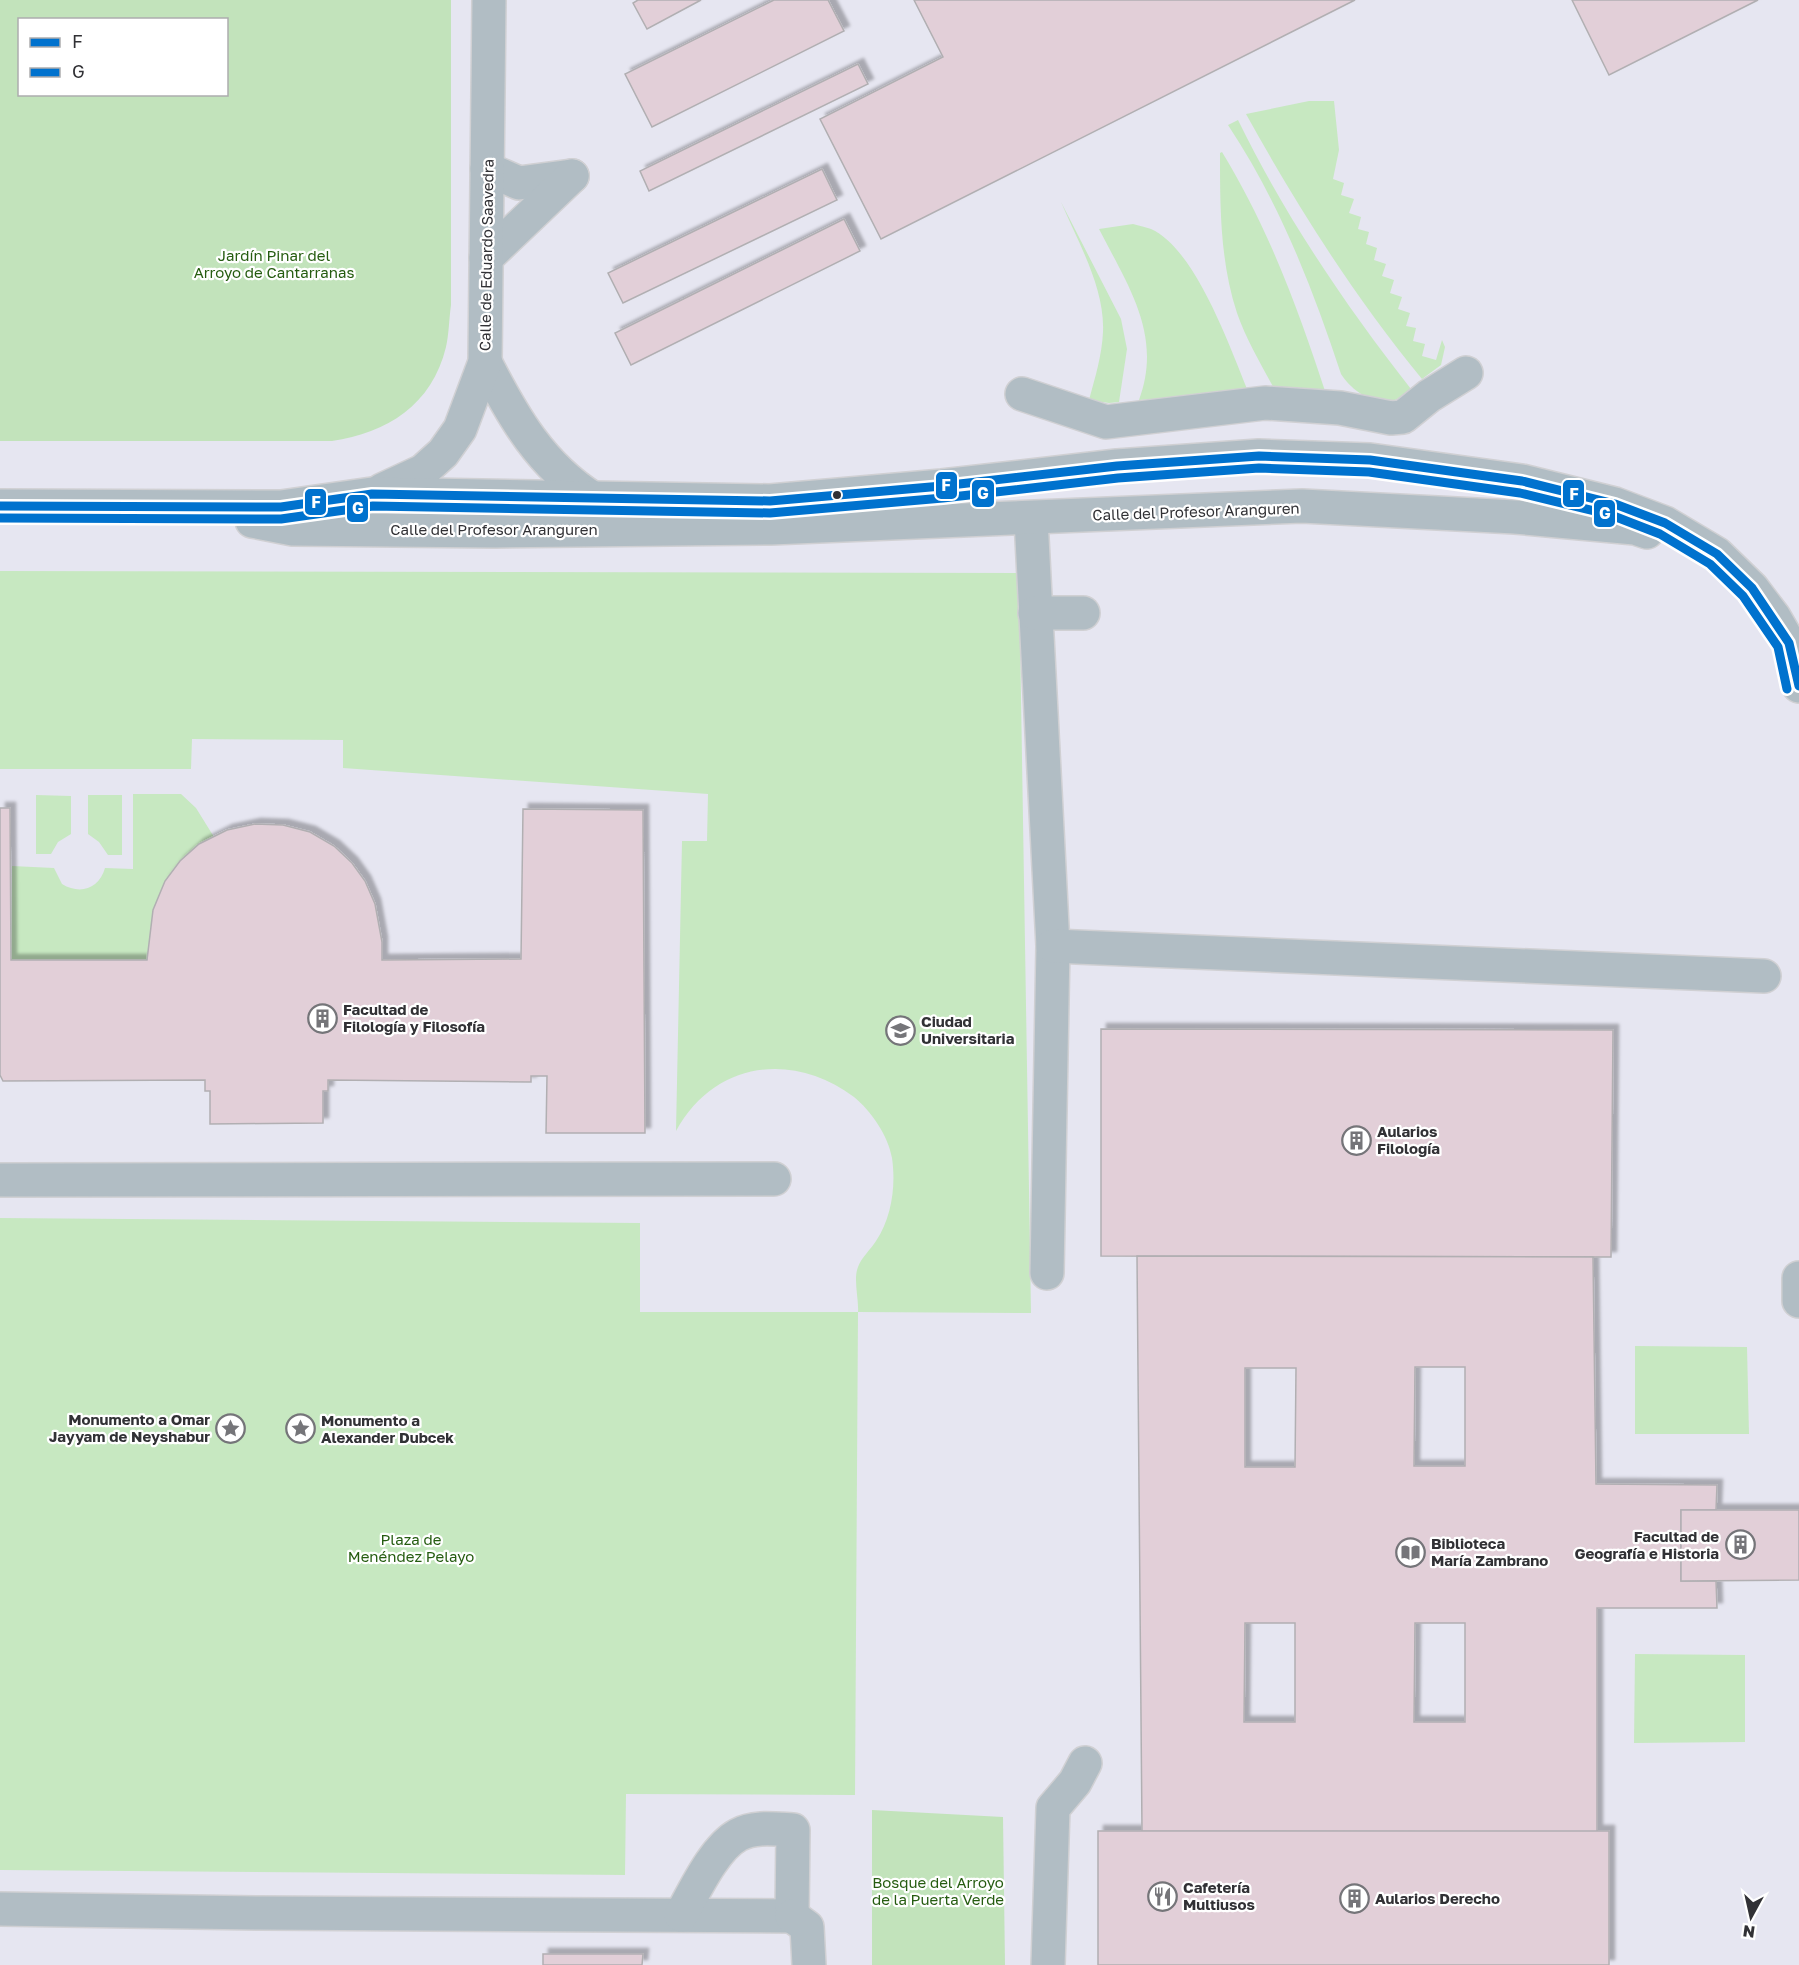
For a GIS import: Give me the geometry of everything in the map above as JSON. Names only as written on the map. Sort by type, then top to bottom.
[{"type":"street","name":"Calle de Eduardo Saavedra","points":[[372,494],[413,477],[443,453],[460,429],[485,362],[489,0]]},
{"type":"street","points":[[486,258],[572,176],[519,183],[487,169]]},
{"type":"street","name":"Calle del Profesor Aranguren","points":[[485,362],[523,432],[574,487],[632,520],[670,528]]},
{"type":"street","points":[[1023,394],[1106,422],[1264,403],[1340,408],[1391,418],[1402,417],[1451,381],[1467,373]]},
{"type":"street","points":[[1302,506],[1328,492],[1348,472],[1370,460],[1391,418]]},
{"type":"street","points":[[1106,422],[1099,439],[1117,466],[1173,510]]},
{"type":"street","name":"Calle del Profesor Aranguren","points":[[0,506],[281,507],[372,494],[770,501],[942,486],[1117,466],[1258,456],[1370,460],[1522,481],[1615,504],[1665,523],[1718,554],[1752,588],[1794,645],[1799,686]]},
{"type":"street","name":"Calle del Profesor Aranguren","points":[[177,506],[293,529],[495,531],[771,528],[1302,506],[1515,517],[1635,528],[1718,554]]},
{"type":"street","points":[[1031,519],[1053,946],[1047,1273]]},
{"type":"street","points":[[1035,613],[1083,613]]},
{"type":"street","points":[[1053,946],[1764,976]]},
{"type":"street","points":[[0,1180],[774,1179]]},
{"type":"street","points":[[1799,1278],[1799,1301]]},
{"type":"street","points":[[1048,1965],[1053,1808],[1075,1782],[1084,1763]]},
{"type":"street","points":[[681,1915],[710,1863],[737,1835],[766,1828],[793,1830],[792,1916]]},
{"type":"street","points":[[0,1909],[792,1916],[807,1927],[808,1965]]},
{"type":"shaded area","name":"Ciudad Universitaria","points":[[0,0],[1799,0],[1799,1965],[0,1965]]},
{"type":"green space","name":"Jardín Pinar del Arroyo de Cantarranas","points":[[0,0],[451,0],[451,305],[446,347],[430,385],[404,413],[371,431],[332,441],[0,441]]},
{"type":"green space","points":[[1309,101],[1334,101],[1339,150],[1333,179],[1344,183],[1341,195],[1354,199],[1349,213],[1361,217],[1358,229],[1369,232],[1366,244],[1377,248],[1374,260],[1386,264],[1382,276],[1394,280],[1390,293],[1402,297],[1398,309],[1410,313],[1406,326],[1416,328],[1413,341],[1425,344],[1422,356],[1436,360],[1442,340],[1445,347],[1441,365],[1422,379],[1373,316],[1328,251],[1246,114]]},
{"type":"green space","points":[[1238,120],[1256,156],[1317,259],[1411,389],[1397,399],[1387,402],[1364,396],[1341,374],[1306,277],[1279,214],[1228,125]]},
{"type":"green space","points":[[1222,152],[1239,181],[1282,271],[1327,397],[1278,396],[1241,324],[1231,294],[1224,254],[1220,193],[1220,153]]},
{"type":"green space","points":[[1061,202],[1121,319],[1127,349],[1119,402],[1089,400],[1098,366],[1103,332],[1100,299],[1089,266]]},
{"type":"green space","points":[[1133,224],[1151,229],[1168,240],[1198,279],[1250,396],[1207,395],[1139,400],[1147,354],[1145,332],[1131,291],[1099,229]]},
{"type":"green space","points":[[0,571],[1019,573],[1031,1313],[858,1312],[856,1283],[858,1267],[886,1222],[892,1201],[892,1158],[883,1132],[867,1109],[854,1097],[830,1082],[806,1073],[781,1069],[756,1070],[733,1077],[711,1090],[692,1108],[676,1131],[682,841],[707,841],[708,794],[343,768],[343,740],[192,739],[191,769],[0,769]]},
{"type":"green space","points":[[133,794],[181,794],[196,808],[214,837],[195,848],[181,861],[162,888],[153,921],[147,960],[11,960],[12,866],[54,868],[62,884],[75,889],[94,885],[105,868],[133,869]]},
{"type":"green space","points":[[36,795],[71,796],[71,834],[58,842],[51,854],[36,854]]},
{"type":"green space","points":[[88,795],[122,795],[122,855],[108,855],[99,842],[88,834]]},
{"type":"green space","name":"Plaza de Menéndez Pelayo","points":[[0,1218],[640,1223],[640,1312],[858,1312],[855,1795],[626,1794],[625,1875],[0,1870]]},
{"type":"green space","points":[[1635,1346],[1747,1347],[1749,1434],[1635,1434]]},
{"type":"green space","points":[[1635,1654],[1745,1655],[1745,1742],[1634,1743]]},
{"type":"green space","name":"Bosque del Arroyo de la Puerta Verde","points":[[872,1810],[1003,1817],[1005,1965],[872,1965]]},
{"type":"building","points":[[638,0],[701,0],[647,29],[633,3]]},
{"type":"building","points":[[774,0],[828,0],[844,31],[652,127],[625,74]]},
{"type":"building","points":[[914,0],[1355,0],[881,239],[820,119],[943,57]]},
{"type":"building","points":[[1572,0],[1758,0],[1609,75]]},
{"type":"building","points":[[858,64],[868,84],[649,191],[640,171]]},
{"type":"building","points":[[822,169],[837,200],[623,303],[608,273]]},
{"type":"building","points":[[844,219],[860,251],[631,365],[615,333]]},
{"type":"building","name":"Facultad de Filología y Filosofía","points":[[0,808],[10,808],[11,960],[147,960],[153,910],[165,881],[180,861],[199,844],[227,830],[255,824],[283,825],[310,832],[334,846],[352,863],[365,881],[375,904],[382,942],[382,960],[521,959],[523,809],[643,810],[645,1133],[546,1133],[547,1076],[531,1076],[531,1082],[328,1080],[328,1091],[323,1091],[323,1123],[210,1124],[210,1091],[205,1091],[205,1080],[3,1081],[0,1075]]},
{"type":"building","name":"Aularios Filología","points":[[1101,1029],[1613,1030],[1611,1257],[1101,1256]]},
{"type":"building","name":"Biblioteca María Zambrano","points":[[1137,1256],[1593,1257],[1596,1484],[1717,1485],[1716,1510],[1681,1510],[1681,1581],[1716,1581],[1717,1608],[1597,1608],[1597,1832],[1142,1831]],"holes":[[[1415,1367],[1465,1367],[1465,1466],[1414,1466]],[[1245,1368],[1296,1368],[1295,1467],[1245,1467]],[[1245,1623],[1295,1623],[1295,1722],[1244,1722]],[[1415,1623],[1465,1623],[1465,1722],[1414,1722]]]},
{"type":"building","name":"Facultad de Geografía e Historia","points":[[1681,1510],[1799,1510],[1799,1580],[1681,1581]]},
{"type":"building","name":"Aularios Derecho","points":[[1098,1831],[1609,1831],[1609,1965],[1098,1965]]},
{"type":"building","points":[[543,1954],[643,1954],[642,1965],[543,1965]]},
{"type":"transit line","name":"F","points":[[0,506],[281,507],[372,494],[770,501],[942,486],[1117,466],[1259,456],[1370,460],[1522,481],[1615,504],[1665,523],[1717,554],[1752,588],[1789,643],[1799,686]]},
{"type":"transit line","name":"G","points":[[0,518],[281,519],[373,506],[770,513],[943,498],[1118,478],[1259,468],[1369,472],[1520,493],[1611,515],[1660,534],[1710,564],[1743,596],[1778,647],[1787,689]]},
{"type":"place","name":"Facultad de Filología y Filosofía","points":[[322,1018]]},
{"type":"place","name":"Ciudad Universitaria","points":[[900,1030]]},
{"type":"place","name":"Aularios Filología","points":[[1356,1140]]},
{"type":"place","name":"Monumento a Omar Jayyam de Neyshabur","points":[[231,1428]]},
{"type":"place","name":"Monumento a Alexander Dubcek","points":[[300,1429]]},
{"type":"place","name":"Facultad de Geografía e Historia","points":[[1740,1545]]},
{"type":"place","name":"Biblioteca María Zambrano","points":[[1410,1552]]},
{"type":"place","name":"Cafetería Multiusos","points":[[1162,1896]]},
{"type":"place","name":"Aularios Derecho","points":[[1354,1898]]}]
